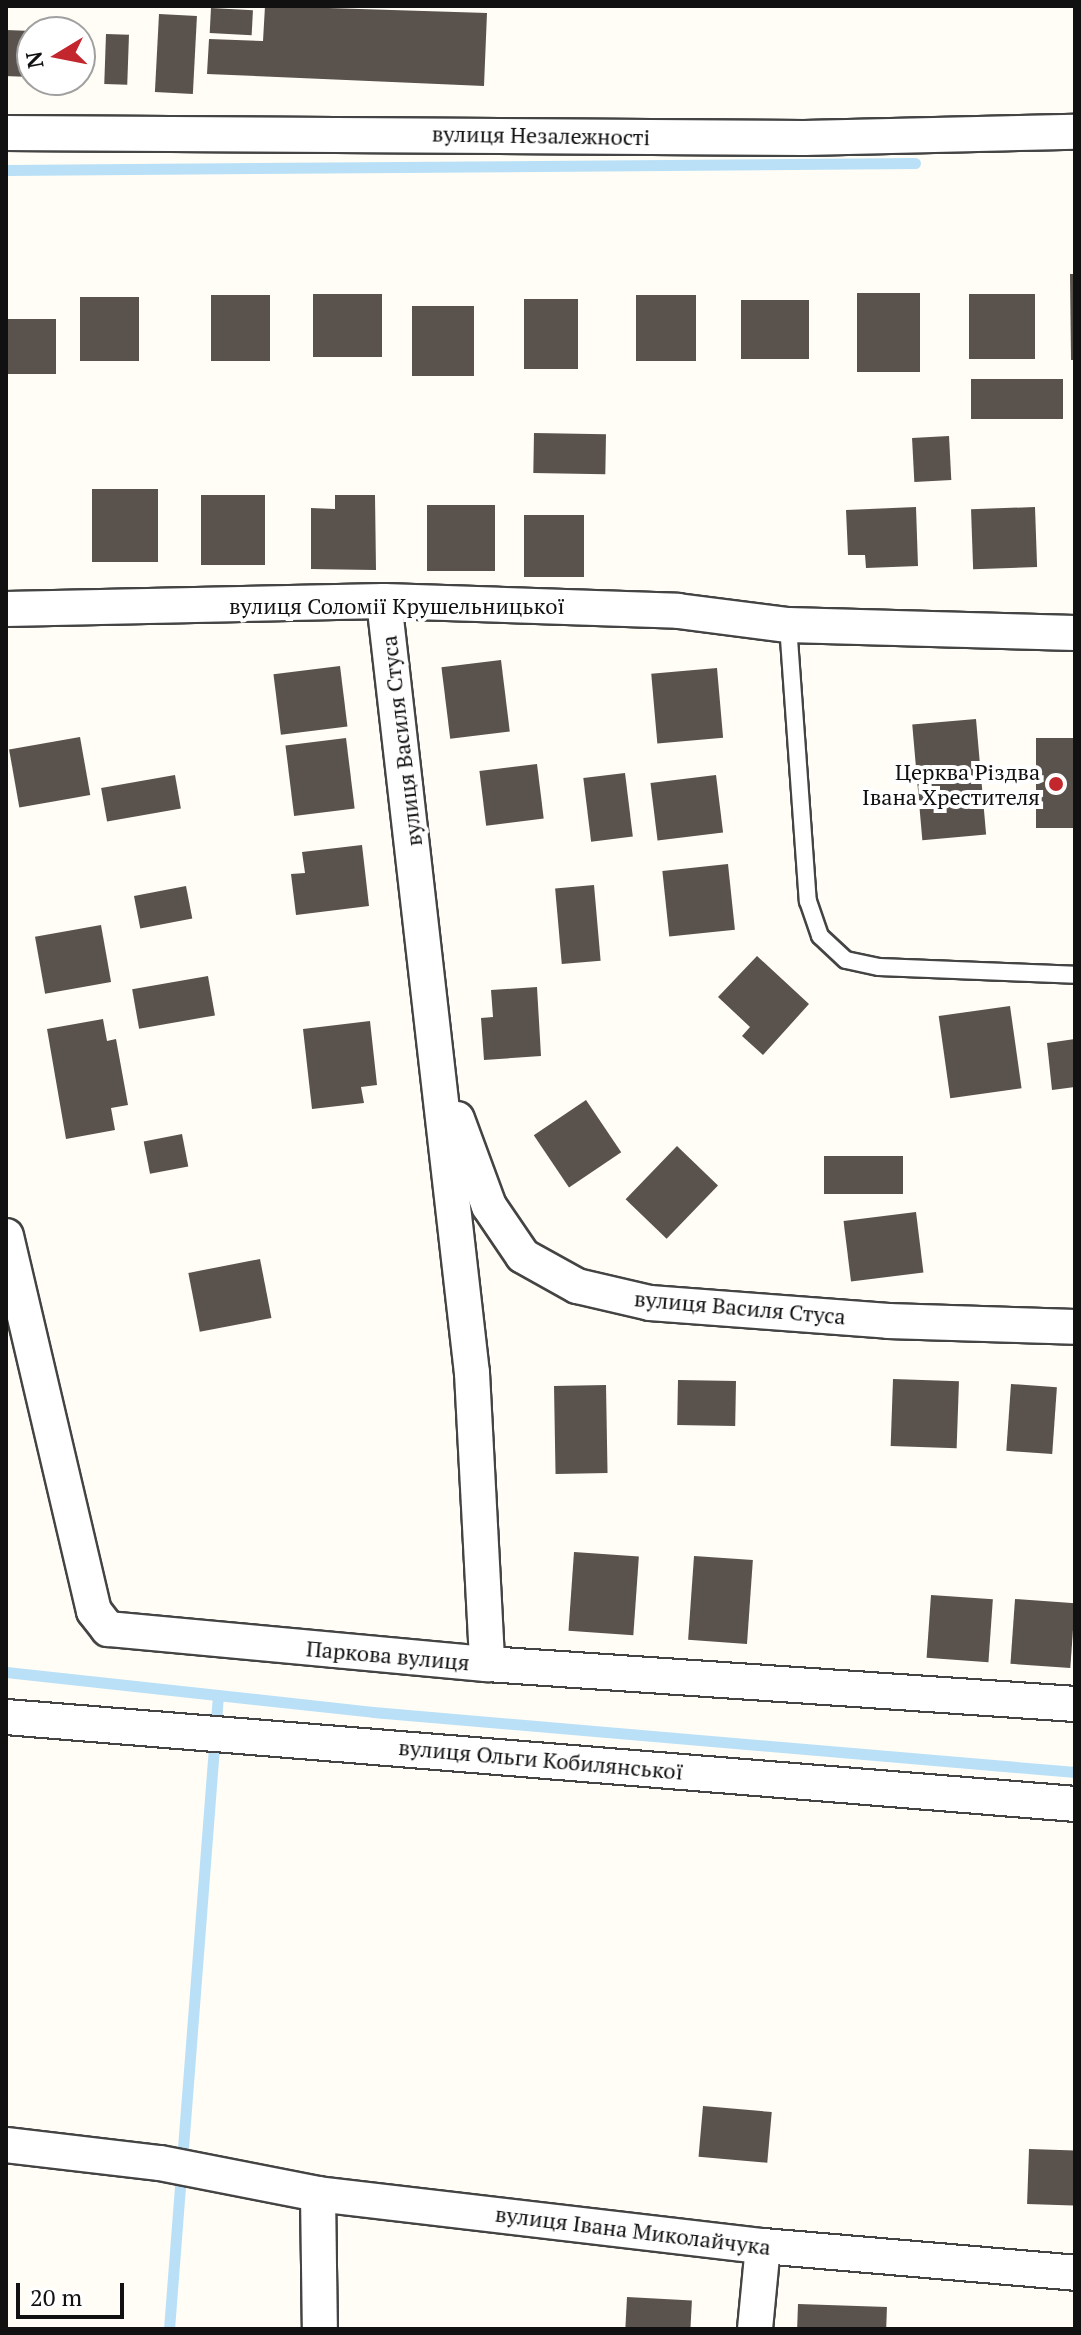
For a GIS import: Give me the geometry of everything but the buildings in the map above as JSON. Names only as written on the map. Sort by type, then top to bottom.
[{"type":"street","name":"вулиця Незалежності","points":[[6,133],[804,138],[1075,132]]},
{"type":"street","name":"вулиця Соломії Крушельницької","points":[[6,609],[384,601],[678,611],[788,625],[1075,633]]},
{"type":"street","name":"вулиця Василя Стуса","points":[[384,601],[440,1071],[472,1373],[487,1664]]},
{"type":"street","name":"вулиця Василя Стуса","points":[[440,1071],[489,1206],[523,1256],[577,1286],[650,1303],[888,1321],[1075,1327]]},
{"type":"street","name":"Паркова вулиця","points":[[6,1236],[19,1352],[94,1611],[108,1629],[487,1664],[1075,1704]]},
{"type":"street","name":"вулиця Ольги Кобилянської","points":[[6,1717],[1075,1804]]},
{"type":"street","name":"вулиця Івана Миколайчука","points":[[6,2145],[160,2163],[318,2194],[763,2246],[1075,2273]]},
{"type":"street","points":[[318,2194],[320,2329]]},
{"type":"street","points":[[755,2329],[763,2246]]},
{"type":"lane","points":[[788,625],[808,901],[820,936],[846,960],[879,967],[1075,975]]},
{"type":"waterway","points":[[6,170],[915,163]]},
{"type":"waterway","points":[[6,1672],[373,1712],[1075,1772]]},
{"type":"waterway","points":[[169,2329],[218,1695]]},
{"type":"place","name":"Церква Різдва Івана Хрестителя","points":[[1056,784]]}]
